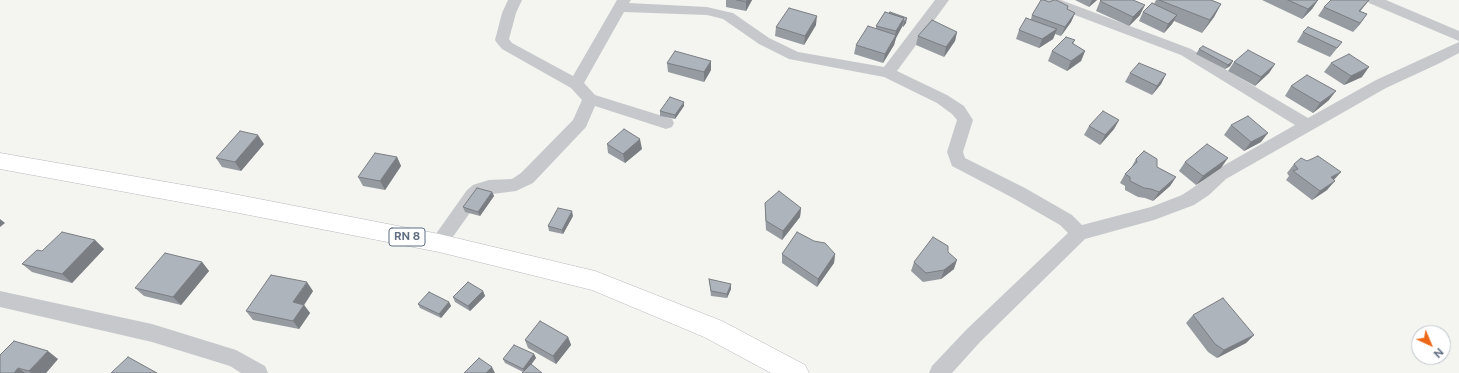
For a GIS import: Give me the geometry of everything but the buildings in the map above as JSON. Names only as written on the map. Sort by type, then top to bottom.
[{"type":"main road","name":"RN 8","points":[[0,161],[218,200],[439,243],[595,281],[712,329],[796,373]]},
{"type":"street","points":[[515,0],[509,13],[502,40],[507,46],[576,84],[590,100],[666,123]]},
{"type":"street","points":[[888,73],[942,0]]},
{"type":"street","points":[[1048,0],[1186,52],[1308,125]]},
{"type":"street","points":[[1374,0],[1459,36]]},
{"type":"street","points":[[576,84],[621,4],[707,11],[728,16],[764,41],[794,56],[888,73],[942,99],[958,110],[965,120],[955,152],[958,162],[1066,220],[1079,233]]},
{"type":"street","points":[[939,373],[973,336],[1079,233],[1154,213],[1188,200],[1203,190],[1220,175],[1308,125],[1381,84],[1435,60],[1459,47]]},
{"type":"street","points":[[439,243],[473,195],[479,190],[490,187],[504,187],[516,184],[527,178],[580,123],[590,100]]},
{"type":"street","points":[[0,299],[152,333],[236,359],[258,373]]}]
